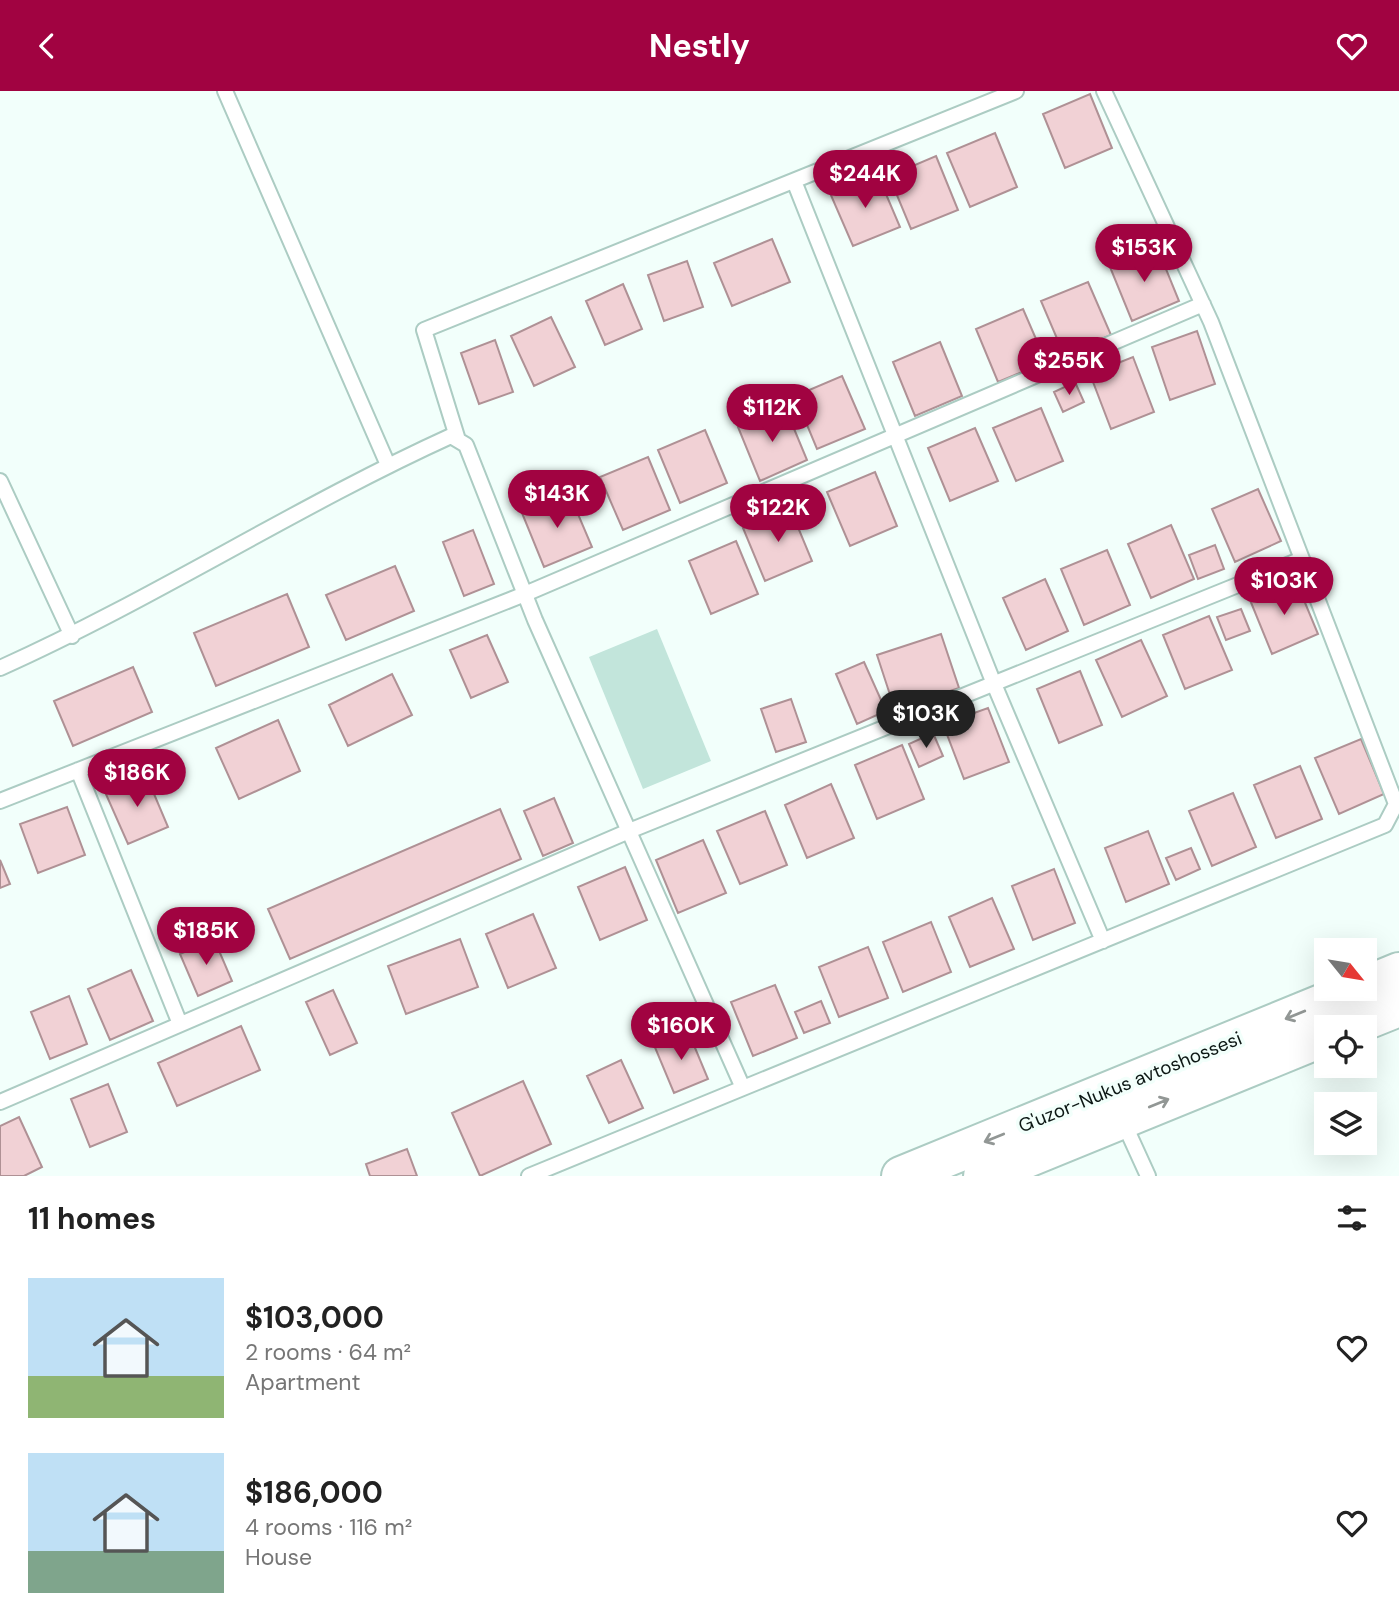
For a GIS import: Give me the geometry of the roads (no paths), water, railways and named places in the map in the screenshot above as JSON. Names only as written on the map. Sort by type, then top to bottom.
[{"type":"highway","points":[[1377,981],[1399,972]]},
{"type":"highway","name":"G'uzor-Nukus avtoshossesi","points":[[901,1176],[1329,1001]]},
{"type":"highway","points":[[1377,1016],[1399,1007]]},
{"type":"highway","name":"G'uzor-Nukus avtoshossesi","points":[[983,1176],[1314,1041]]},
{"type":"lane","points":[[225,91],[387,464]]},
{"type":"lane","points":[[458,440],[424,330],[1016,91]]},
{"type":"lane","points":[[529,1176],[1385,825],[1396,804],[1203,304],[1104,91]]},
{"type":"lane","points":[[794,181],[994,684],[1103,940]]},
{"type":"lane","points":[[0,801],[525,594],[1203,304]]},
{"type":"lane","points":[[0,668],[72,636],[387,464],[451,436],[466,445],[525,594],[743,1088]]},
{"type":"lane","points":[[0,481],[72,636]]},
{"type":"lane","points":[[0,1102],[629,831],[1302,559]]},
{"type":"lane","points":[[78,770],[180,1024]]},
{"type":"lane","points":[[1122,1118],[1149,1176]]}]
